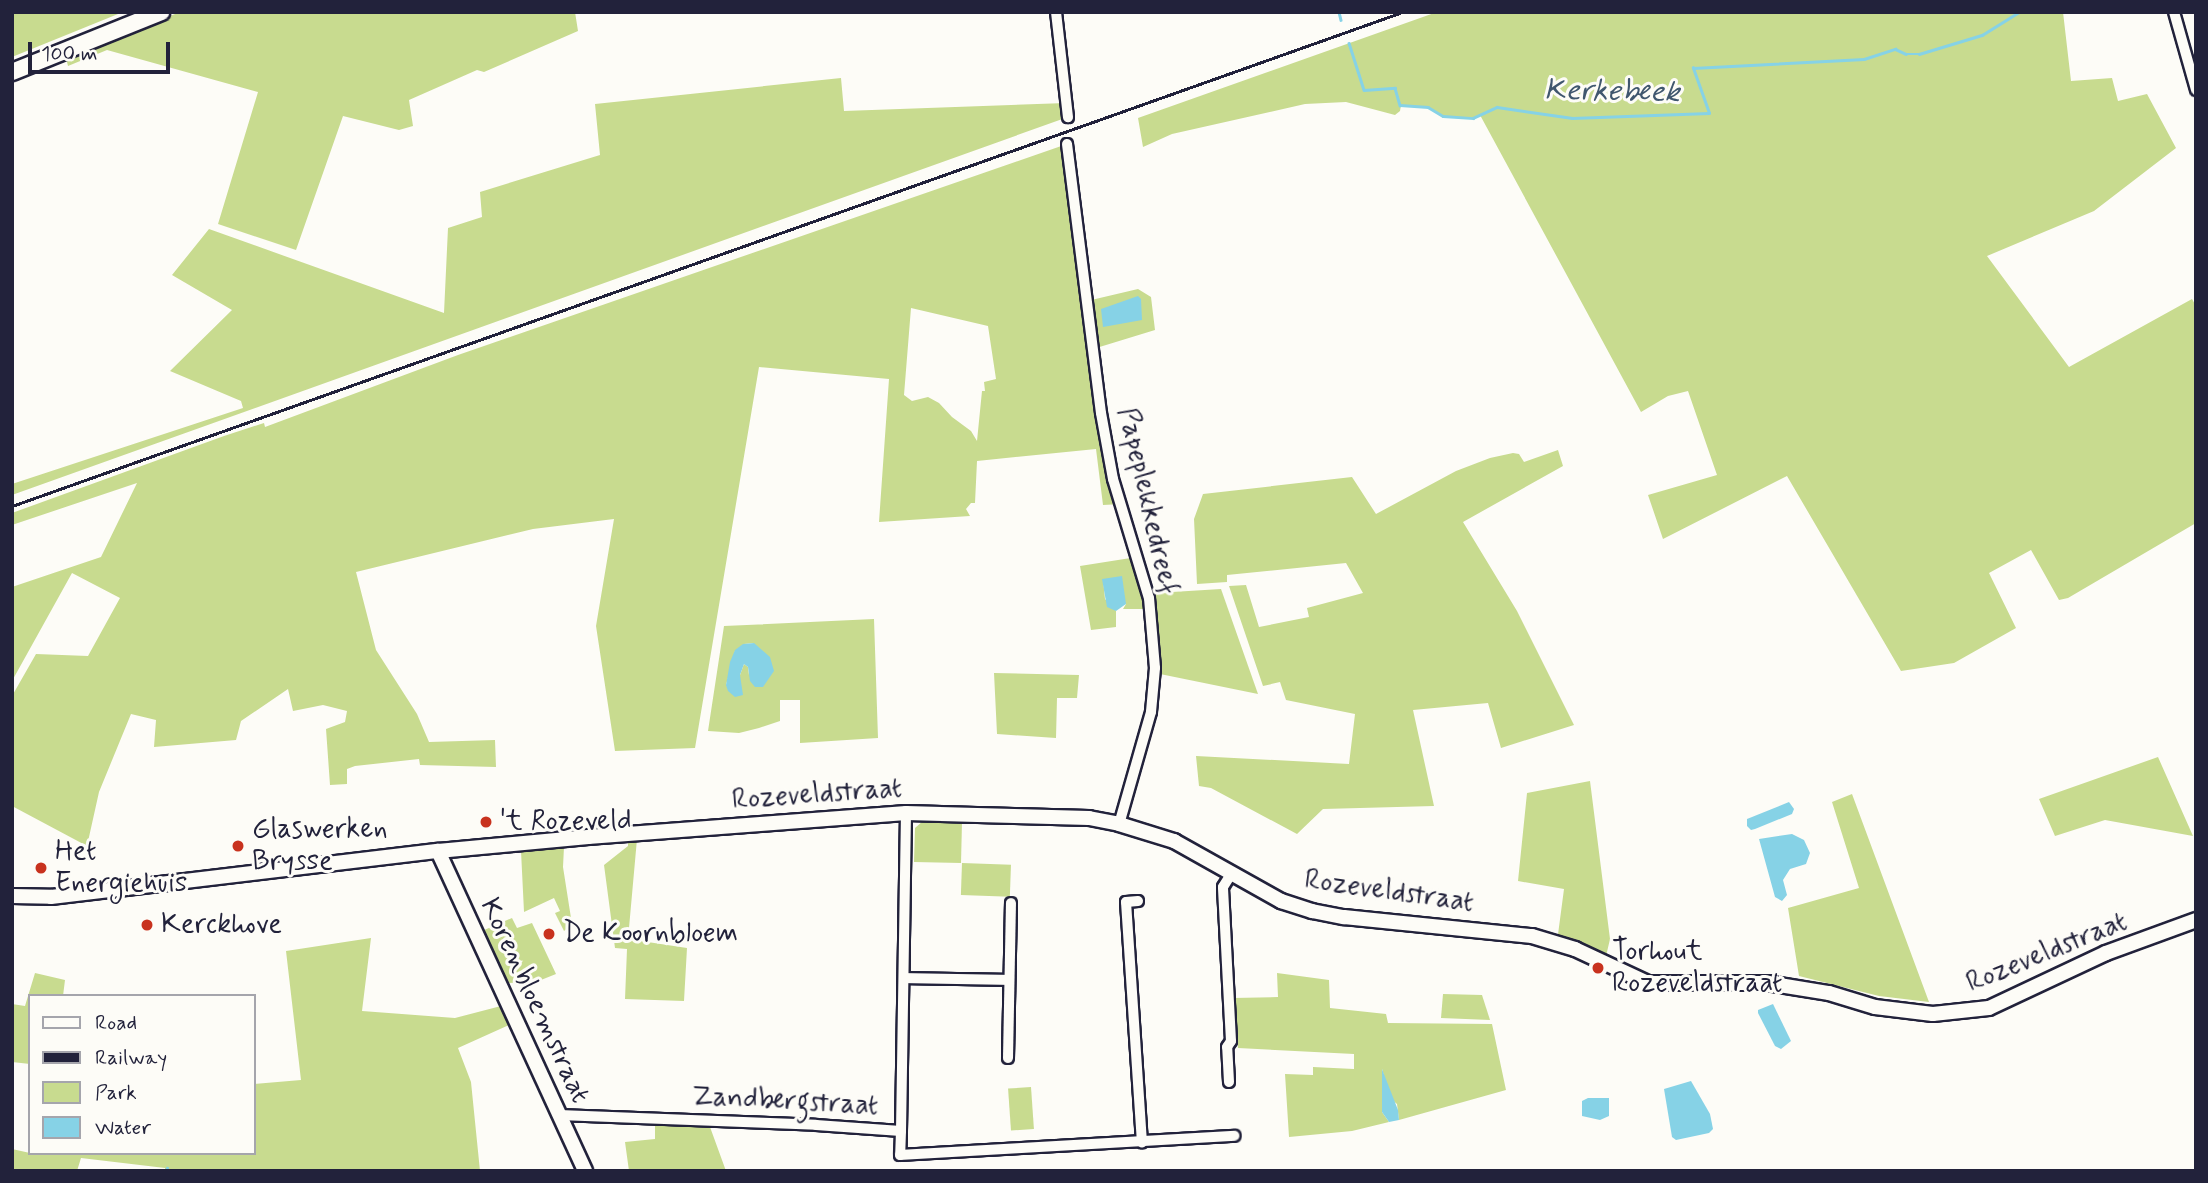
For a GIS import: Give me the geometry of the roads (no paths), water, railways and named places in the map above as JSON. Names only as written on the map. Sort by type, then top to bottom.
[{"type":"main road","points":[[12,72],[161,12]]},
{"type":"street","points":[[1056,12],[1068,117]]},
{"type":"street","points":[[2174,12],[2196,90]]},
{"type":"street","name":"Papeplekkedreef","points":[[1067,144],[1098,387],[1113,479],[1150,598],[1154,668],[1151,712],[1119,824]]},
{"type":"street","name":"Rozeveldstraat","points":[[12,895],[51,897],[438,851],[906,813],[1089,818],[1174,841],[1282,901],[1312,911],[1344,917],[1514,933],[1552,940],[1648,983],[1767,983],[1829,993],[1875,1007],[1933,1014],[1989,1007],[2106,953],[2196,920]]},
{"type":"street","name":"Zandbergstraat","points":[[559,1115],[901,1131],[906,813]]},
{"type":"street","name":"Korenbloemstraat","points":[[438,851],[585,1171]]},
{"type":"street","points":[[1229,1082],[1227,1047],[1231,1041],[1223,887],[1231,874]]},
{"type":"street","points":[[1138,901],[1126,902],[1142,1142]]},
{"type":"street","points":[[1008,1058],[1011,903]]},
{"type":"street","points":[[905,978],[1009,980]]},
{"type":"street","points":[[900,1155],[901,1131]]},
{"type":"street","name":"Zandbergstraat","points":[[887,1156],[1234,1136]]},
{"type":"water","points":[[1138,296],[1141,299],[1142,320],[1103,327],[1101,309]]},
{"type":"water","points":[[1122,576],[1126,604],[1116,611],[1107,607],[1102,579]]},
{"type":"water","points":[[754,643],[770,657],[774,671],[763,687],[755,687],[750,681],[748,667],[744,664],[740,675],[743,695],[735,697],[726,685],[730,662],[735,650],[743,644]]},
{"type":"water","points":[[1789,802],[1794,809],[1792,814],[1755,829],[1751,830],[1747,826],[1747,819]]},
{"type":"water","points":[[1792,834],[1804,840],[1810,853],[1806,864],[1790,869],[1783,880],[1787,895],[1782,901],[1775,897],[1759,839]]},
{"type":"water","points":[[1773,1004],[1791,1041],[1781,1049],[1775,1046],[1758,1013],[1758,1010]]},
{"type":"water","points":[[1382,1069],[1398,1110],[1399,1120],[1389,1122],[1382,1112]]},
{"type":"water","points":[[1691,1081],[1710,1114],[1713,1129],[1709,1133],[1676,1140],[1672,1137],[1664,1089]]},
{"type":"water","points":[[1588,1098],[1609,1098],[1609,1116],[1600,1120],[1582,1116],[1582,1101]]},
{"type":"waterway","name":"Kerkebeek","points":[[1339,12],[1341,20]]},
{"type":"waterway","name":"Kerkebeek","points":[[1349,43],[1364,90],[1395,88],[1400,105],[1428,107],[1443,116],[1473,118],[1497,107],[1572,118],[1709,113],[1693,68],[1864,59],[1895,49],[1906,54],[1919,54],[1982,35],[2019,12]]},
{"type":"railway","points":[[12,506],[1402,12]]},
{"type":"place","name":"'t Rozeveld","points":[[486,822]]},
{"type":"place","name":"Glaswerken Brysse","points":[[238,846]]},
{"type":"place","name":"Het Energiehuis","points":[[41,868]]},
{"type":"place","name":"Kerckhove","points":[[147,925]]},
{"type":"place","name":"De Koornbloem","points":[[549,934]]},
{"type":"place","name":"Torhout Rozeveldstraat","points":[[1598,968]]}]
